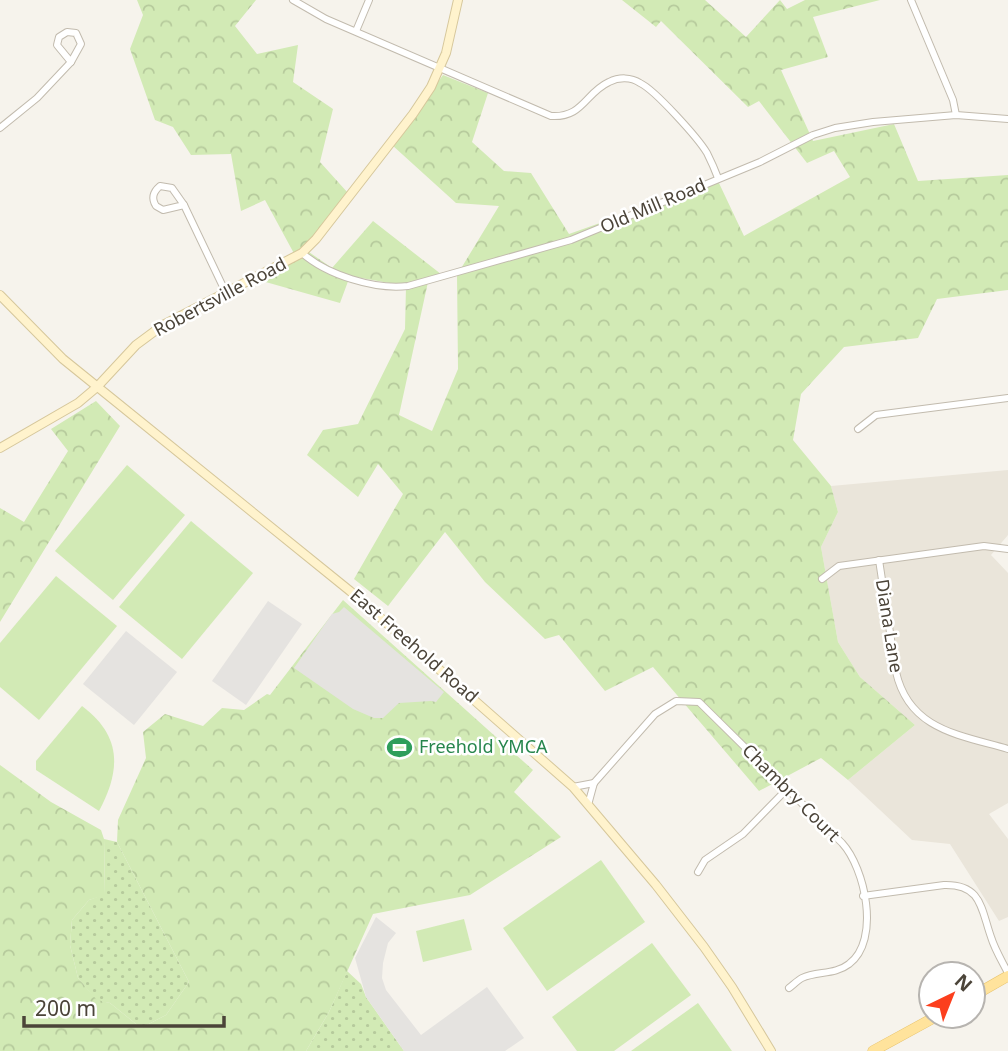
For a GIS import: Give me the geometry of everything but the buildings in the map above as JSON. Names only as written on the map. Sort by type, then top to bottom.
[{"type":"main road","name":"Robertsville Road","points":[[0,448],[78,403],[152,331],[302,253],[316,239],[413,114],[431,86],[452,32],[458,0]]},
{"type":"main road","name":"East Freehold Road","points":[[0,295],[63,359],[351,591],[573,787],[704,947],[771,1051]]},
{"type":"main road","points":[[987,988],[1008,975]]},
{"type":"main road","points":[[873,1051],[917,1027]]},
{"type":"street","points":[[293,0],[306,9],[544,114],[559,117],[577,110],[609,82],[623,78],[637,81],[648,88],[699,142],[718,178]]},
{"type":"street","points":[[356,31],[369,0]]},
{"type":"street","points":[[911,1],[948,88],[956,116]]},
{"type":"street","points":[[0,128],[37,98],[71,62],[81,48],[81,40],[76,33],[67,32],[60,37],[57,45],[71,62]]},
{"type":"street","name":"Old Mill Road","points":[[302,253],[321,267],[365,283],[388,287],[408,286],[571,240],[760,162],[813,135],[835,128],[873,121],[956,116],[1008,119]]},
{"type":"street","points":[[184,205],[169,209],[159,208],[154,202],[154,193],[160,186],[168,186],[177,193],[184,205],[226,293]]},
{"type":"street","points":[[858,429],[876,415],[1008,398]]},
{"type":"street","points":[[822,579],[839,566],[984,546],[1008,549]]},
{"type":"street","name":"Diana Lane","points":[[879,560],[896,672],[908,702],[928,722],[944,730],[1008,749]]},
{"type":"street","name":"Chambry Court","points":[[588,805],[594,783],[655,714],[676,701],[699,702],[849,851],[857,866],[867,929],[859,954],[841,969],[802,978],[789,988]]},
{"type":"street","points":[[573,787],[594,783]]},
{"type":"street","points":[[698,872],[705,860],[743,834],[787,789]]},
{"type":"street","points":[[863,896],[944,885],[969,891],[984,910],[993,943],[1008,975]]},
{"type":"shaded area","points":[[1008,470],[1008,535],[991,555],[1008,573],[1008,803],[989,814],[1008,839],[1008,917],[999,921],[950,844],[912,840],[848,780],[915,725],[860,677],[838,642],[821,547],[838,512],[831,486]]},
{"type":"shaded area","points":[[268,601],[302,624],[246,705],[212,681]]},
{"type":"shaded area","points":[[344,607],[444,692],[436,702],[399,703],[383,718],[374,718],[353,709],[294,668],[332,614]]},
{"type":"shaded area","points":[[126,631],[177,672],[134,725],[83,684]]},
{"type":"shaded area","points":[[376,917],[396,933],[388,943],[383,963],[382,978],[386,990],[421,1035],[487,987],[524,1038],[505,1051],[404,1051],[366,997],[355,958]]},
{"type":"green space","points":[[137,0],[256,0],[235,26],[257,54],[298,45],[293,82],[333,109],[320,162],[348,193],[306,250],[332,268],[373,221],[446,278],[428,282],[399,415],[432,431],[458,369],[457,275],[499,206],[456,203],[392,145],[443,75],[488,93],[472,142],[504,171],[531,173],[569,234],[718,181],[744,236],[850,177],[834,151],[807,163],[759,101],[748,107],[661,21],[656,27],[622,0],[705,0],[746,37],[780,0],[787,9],[805,0],[880,0],[813,17],[828,57],[781,70],[813,141],[894,124],[918,181],[1008,175],[1008,290],[937,299],[918,338],[844,347],[801,394],[793,440],[831,486],[838,512],[821,547],[838,642],[860,677],[915,725],[848,780],[821,758],[759,791],[653,667],[605,691],[559,635],[545,639],[485,582],[445,532],[388,606],[354,579],[403,494],[378,464],[358,497],[307,455],[323,430],[358,424],[405,329],[406,286],[350,276],[340,303],[255,279],[297,259],[265,200],[241,211],[231,154],[191,155],[173,127],[155,120],[130,49],[143,15]]},
{"type":"green space","points":[[96,401],[120,426],[0,622],[0,508],[24,522],[68,451],[51,429]]},
{"type":"green space","points":[[127,465],[185,515],[113,600],[55,551]]},
{"type":"green space","points":[[191,521],[253,573],[182,659],[119,607]]},
{"type":"green space","points":[[56,576],[117,626],[39,720],[0,687],[0,643]]},
{"type":"green space","points":[[343,600],[533,770],[514,792],[561,837],[470,895],[373,914],[329,1012],[306,1051],[0,1051],[0,765],[51,802],[101,830],[104,839],[105,895],[89,900],[72,920],[70,945],[78,978],[97,1000],[110,1003],[141,1028],[166,1015],[189,982],[117,842],[118,820],[146,758],[143,732],[165,714],[203,726],[222,708],[244,710],[267,694],[270,695]]},
{"type":"green space","points":[[82,706],[105,729],[114,754],[111,782],[99,811],[36,770],[36,761]]},
{"type":"green space","points":[[104,839],[117,842],[189,982],[166,1015],[141,1028],[110,1003],[97,1001],[78,978],[70,945],[72,920],[89,900],[105,894]]},
{"type":"green space","points":[[601,860],[645,922],[547,991],[503,928]]},
{"type":"green space","points":[[464,919],[472,950],[423,962],[416,931]]},
{"type":"green space","points":[[652,943],[691,995],[614,1051],[577,1051],[552,1017]]},
{"type":"green space","points":[[347,971],[361,984],[366,997],[404,1051],[306,1051],[329,1012]]},
{"type":"green space","points":[[698,1003],[732,1051],[631,1051]]},
{"type":"place","name":"Freehold YMCA","points":[[399,747]]}]
